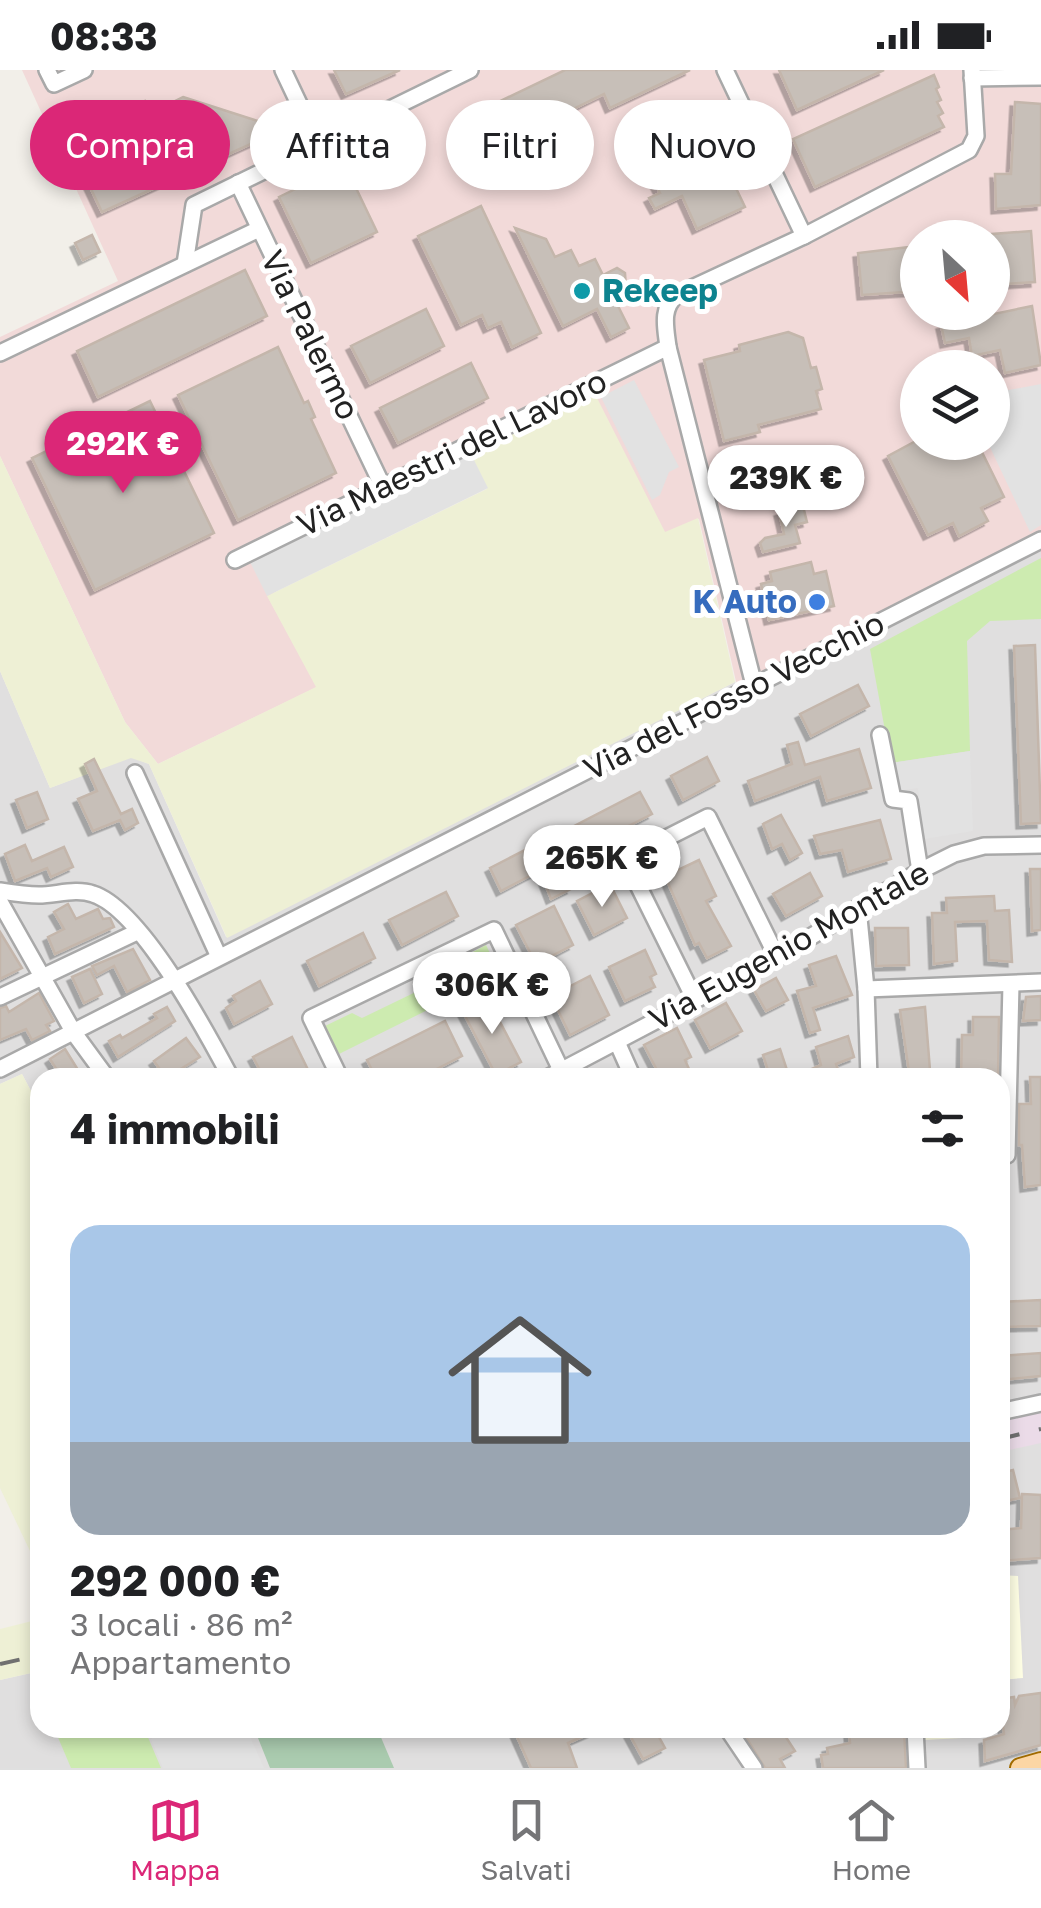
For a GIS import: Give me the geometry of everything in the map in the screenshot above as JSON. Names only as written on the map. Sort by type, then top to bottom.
[{"type":"main road","points":[[1020,1768],[1041,1762]]},
{"type":"street","points":[[48,70],[54,84],[84,70]]},
{"type":"street","points":[[283,70],[297,100]]},
{"type":"street","points":[[408,100],[470,70]]},
{"type":"street","points":[[725,70],[804,236]]},
{"type":"street","points":[[754,685],[668,347],[665,318],[671,299],[804,236],[969,150],[976,136],[972,74],[1041,76]]},
{"type":"street","points":[[185,264],[194,205],[250,177]]},
{"type":"street","name":"Via Palermo","points":[[238,183],[384,486]]},
{"type":"street","points":[[0,353],[259,229]]},
{"type":"street","name":"Via Maestri del Lavoro","points":[[235,560],[668,347]]},
{"type":"street","name":"Via del Fosso Vecchio","points":[[0,1069],[1041,540]]},
{"type":"street","points":[[880,735],[893,800],[909,801],[920,871]]},
{"type":"street","points":[[135,773],[219,957]]},
{"type":"street","points":[[695,1000],[625,859],[708,816],[776,956]]},
{"type":"street","name":"Via Eugenio Montale","points":[[566,1068],[776,956],[954,854],[984,846],[1041,845]]},
{"type":"street","points":[[0,891],[94,894],[119,912],[176,980],[225,1068]]},
{"type":"street","points":[[0,902],[74,1033],[100,1068]]},
{"type":"street","points":[[858,908],[866,989],[868,1068]]},
{"type":"street","points":[[335,1068],[311,1018],[494,930],[552,1068]]},
{"type":"street","points":[[0,996],[138,932]]},
{"type":"street","points":[[866,989],[1041,982]]},
{"type":"street","points":[[1010,1068],[1011,984]]},
{"type":"street","points":[[617,1042],[629,1068]]},
{"type":"street","points":[[1010,1410],[1041,1404]]},
{"type":"street","points":[[734,1738],[754,1768]]},
{"type":"street","points":[[916,1738],[917,1768]]},
{"type":"shaded area","points":[[22,70],[1041,70],[1041,551],[740,699],[699,519],[665,533],[594,394],[471,454],[268,597],[317,687],[158,764],[125,722],[0,456],[0,337],[118,281],[77,190],[230,190],[230,100],[36,100]]},
{"type":"shaded area","points":[[634,380],[679,467],[669,472],[660,495],[652,500],[601,397]]},
{"type":"shaded area","points":[[1041,384],[1041,525],[1030,532],[996,460],[1010,460],[1010,390]]},
{"type":"shaded area","points":[[595,394],[665,532],[698,518],[735,682],[227,938],[149,764],[131,758],[50,788],[0,671],[0,456],[125,722],[158,764],[316,687],[267,596],[487,489],[471,454]]},
{"type":"shaded area","points":[[471,454],[488,488],[267,596],[250,562]]},
{"type":"shaded area","points":[[1041,551],[1041,1768],[0,1768],[0,1680],[30,1673],[30,1738],[1010,1738],[1010,1068],[30,1068],[30,1089],[22,1074],[0,1084],[0,671],[50,788],[131,757],[149,764],[226,937],[735,682],[740,699]]},
{"type":"shaded area","points":[[970,751],[973,831],[924,839],[918,788],[897,791],[891,763]]},
{"type":"shaded area","points":[[22,1074],[30,1089],[30,1551],[0,1488],[0,1084]]},
{"type":"shaded area","points":[[1041,1407],[1041,1443],[1010,1450],[1010,1413]]},
{"type":"shaded area","points":[[1010,1576],[1018,1576],[1023,1678],[1010,1679]]},
{"type":"shaded area","points":[[30,1622],[30,1673],[0,1680],[0,1629]]},
{"type":"shaded area","points":[[250,1738],[264,1768],[163,1768],[151,1739]]},
{"type":"shaded area","points":[[258,1738],[381,1738],[394,1768],[270,1768]]},
{"type":"green space","points":[[1041,558],[1041,619],[990,621],[967,641],[970,751],[891,763],[870,649]]},
{"type":"green space","points":[[486,945],[500,974],[339,1054],[325,1026],[352,1013],[362,1018],[457,972],[459,959]]},
{"type":"green space","points":[[58,1738],[148,1738],[161,1768],[71,1768]]},
{"type":"building","points":[[334,70],[400,70],[346,94]]},
{"type":"building","points":[[565,70],[690,70],[627,100],[614,100],[610,108],[604,94],[592,100],[502,100]]},
{"type":"building","points":[[779,70],[884,70],[797,110]]},
{"type":"building","points":[[934,75],[941,100],[937,102],[943,113],[938,116],[944,127],[815,187],[793,139]]},
{"type":"building","points":[[1015,102],[1041,104],[1041,205],[996,209],[995,174],[1011,174]]},
{"type":"building","points":[[230,112],[250,118],[250,144],[230,153]]},
{"type":"building","points":[[91,190],[150,190],[102,212]]},
{"type":"building","points":[[293,190],[357,190],[377,232],[311,263],[279,197]]},
{"type":"building","points":[[659,190],[737,190],[745,207],[697,229],[682,196],[655,209],[649,198],[660,193]]},
{"type":"building","points":[[481,206],[541,333],[512,347],[501,322],[488,328],[482,315],[461,325],[418,236]]},
{"type":"building","name":"Rekeep","points":[[515,228],[546,239],[555,257],[571,250],[579,266],[595,259],[603,275],[617,268],[625,273],[626,288],[612,294],[629,328],[611,337],[597,309],[563,326]]},
{"type":"building","points":[[1031,231],[1035,282],[1010,284],[1010,233]]},
{"type":"building","points":[[92,235],[100,252],[83,260],[75,243]]},
{"type":"building","points":[[900,248],[900,292],[862,295],[858,253]]},
{"type":"building","points":[[245,270],[267,316],[98,397],[77,351]]},
{"type":"building","points":[[1032,306],[1041,365],[1010,372],[1010,350],[971,350],[969,338],[945,343],[942,330],[1010,330],[1010,311]]},
{"type":"building","points":[[426,309],[444,346],[370,383],[351,346]]},
{"type":"building","points":[[788,332],[803,338],[811,368],[816,367],[822,389],[816,391],[821,409],[758,425],[760,432],[724,441],[704,360],[740,351],[739,345]]},
{"type":"building","points":[[278,347],[304,403],[308,401],[315,417],[311,419],[336,473],[238,520],[178,395]]},
{"type":"building","points":[[471,363],[488,398],[398,443],[380,408]]},
{"type":"building","points":[[150,401],[214,533],[95,590],[32,458]]},
{"type":"building","points":[[900,450],[900,460],[986,460],[1004,497],[981,508],[988,521],[959,536],[953,523],[928,535],[888,456]]},
{"type":"building","points":[[761,464],[769,498],[743,503],[731,498],[727,478]]},
{"type":"building","points":[[803,506],[807,522],[795,525],[800,543],[763,552],[760,543],[765,538],[784,534],[779,512]]},
{"type":"building","points":[[811,562],[814,574],[826,571],[834,606],[769,620],[761,584],[772,581],[770,572]]},
{"type":"building","points":[[1035,645],[1041,823],[1021,824],[1014,646]]},
{"type":"building","points":[[858,685],[869,706],[811,736],[800,714]]},
{"type":"building","points":[[798,742],[805,765],[859,749],[871,788],[827,801],[820,777],[755,801],[748,781],[792,764],[787,745]]},
{"type":"building","points":[[707,757],[719,781],[683,800],[671,776]]},
{"type":"building","points":[[94,759],[121,814],[132,809],[138,823],[125,830],[120,820],[93,831],[78,799],[97,791],[85,764]]},
{"type":"building","points":[[37,792],[48,819],[27,828],[16,800]]},
{"type":"building","points":[[640,792],[652,814],[560,861],[549,839]]},
{"type":"building","points":[[781,815],[802,853],[790,860],[782,844],[772,849],[763,824]]},
{"type":"building","points":[[880,820],[891,859],[848,872],[842,850],[820,854],[814,836]]},
{"type":"building","points":[[25,845],[32,861],[64,847],[73,867],[51,877],[47,868],[15,881],[5,854]]},
{"type":"building","points":[[527,849],[539,871],[501,891],[490,868]]},
{"type":"building","points":[[699,860],[716,896],[706,901],[731,946],[707,958],[699,943],[695,945],[665,876]]},
{"type":"building","points":[[1030,869],[1041,869],[1041,930],[1032,931]]},
{"type":"building","points":[[568,870],[573,880],[568,882],[571,889],[551,899],[544,881]]},
{"type":"building","points":[[810,873],[822,896],[786,916],[773,894]]},
{"type":"building","points":[[610,884],[627,918],[594,935],[577,901]]},
{"type":"building","points":[[446,892],[458,916],[402,945],[389,920]]},
{"type":"building","points":[[994,896],[995,911],[1009,910],[1012,962],[989,960],[987,921],[955,922],[957,961],[934,964],[932,913],[947,913],[946,898]]},
{"type":"building","points":[[68,904],[76,919],[98,909],[114,927],[55,954],[48,937],[64,929],[54,912]]},
{"type":"building","points":[[554,906],[573,945],[536,964],[516,925]]},
{"type":"building","points":[[875,928],[908,928],[909,965],[876,966]]},
{"type":"building","points":[[0,932],[22,968],[0,979]]},
{"type":"building","points":[[363,933],[375,958],[319,986],[307,961]]},
{"type":"building","points":[[133,949],[150,980],[127,992],[114,966],[97,975],[92,966]]},
{"type":"building","points":[[645,950],[656,974],[650,977],[655,987],[625,1001],[609,967]]},
{"type":"building","points":[[836,956],[852,995],[813,1008],[820,1030],[810,1033],[797,991],[816,986],[809,965]]},
{"type":"building","points":[[90,969],[102,994],[84,1003],[72,977]]},
{"type":"building","points":[[590,976],[609,1015],[570,1035],[551,996]]},
{"type":"building","points":[[776,978],[788,1000],[766,1011],[754,990]]},
{"type":"building","points":[[260,981],[272,1004],[234,1024],[226,1008],[236,1001],[233,996]]},
{"type":"building","points":[[39,993],[54,1021],[46,1025],[50,1031],[32,1040],[26,1029],[0,1040],[0,1008],[6,1006],[9,1012]]},
{"type":"building","points":[[1041,996],[1041,1020],[1023,1021],[1026,997]]},
{"type":"building","points":[[488,999],[521,1062],[509,1068],[492,1068],[463,1012]]},
{"type":"building","points":[[726,1003],[742,1031],[710,1048],[695,1020]]},
{"type":"building","points":[[167,1007],[175,1021],[118,1057],[109,1041],[157,1018],[154,1014]]},
{"type":"building","points":[[925,1007],[930,1068],[908,1068],[900,1010]]},
{"type":"building","points":[[973,1017],[999,1017],[998,1068],[961,1068],[962,1035],[973,1035]]},
{"type":"building","points":[[445,1021],[462,1056],[439,1068],[371,1068],[367,1060]]},
{"type":"building","points":[[677,1028],[691,1057],[685,1060],[689,1068],[656,1068],[644,1045]]},
{"type":"building","points":[[848,1036],[854,1057],[836,1064],[837,1068],[814,1068],[821,1065],[816,1047]]},
{"type":"building","points":[[292,1037],[307,1068],[259,1068],[253,1057]]},
{"type":"building","points":[[186,1038],[200,1057],[182,1068],[159,1068],[154,1061]]},
{"type":"building","points":[[65,1049],[77,1068],[56,1068],[50,1059]]},
{"type":"building","points":[[780,1049],[786,1068],[767,1068],[763,1055]]},
{"type":"building","points":[[1030,1077],[1041,1077],[1041,1185],[1025,1187],[1019,1104],[1031,1104]]},
{"type":"building","points":[[1041,1300],[1041,1326],[1010,1327],[1010,1302]]},
{"type":"building","points":[[1041,1353],[1041,1376],[1010,1379],[1010,1355]]},
{"type":"building","points":[[1013,1470],[1020,1498],[1010,1500]]},
{"type":"building","points":[[1022,1494],[1041,1495],[1041,1558],[1010,1560],[1010,1529],[1021,1528]]},
{"type":"building","points":[[1041,1693],[1041,1745],[985,1761],[984,1740],[1010,1738],[1010,1698],[1014,1697],[1015,1705],[1019,1696]]},
{"type":"building","points":[[518,1738],[579,1738],[568,1743],[577,1768],[531,1768]]},
{"type":"building","points":[[631,1738],[660,1738],[665,1748],[643,1759]]},
{"type":"building","points":[[746,1738],[787,1738],[795,1751],[780,1759],[785,1768],[765,1768]]},
{"type":"building","points":[[850,1738],[904,1738],[906,1768],[823,1768],[821,1755],[828,1754],[827,1748],[850,1743]]},
{"type":"railway","points":[[1010,1437],[1041,1429]]},
{"type":"railway","points":[[0,1664],[30,1657]]},
{"type":"place","name":"Rekeep","points":[[582,291]]},
{"type":"place","name":"K Auto","points":[[817,602]]}]
